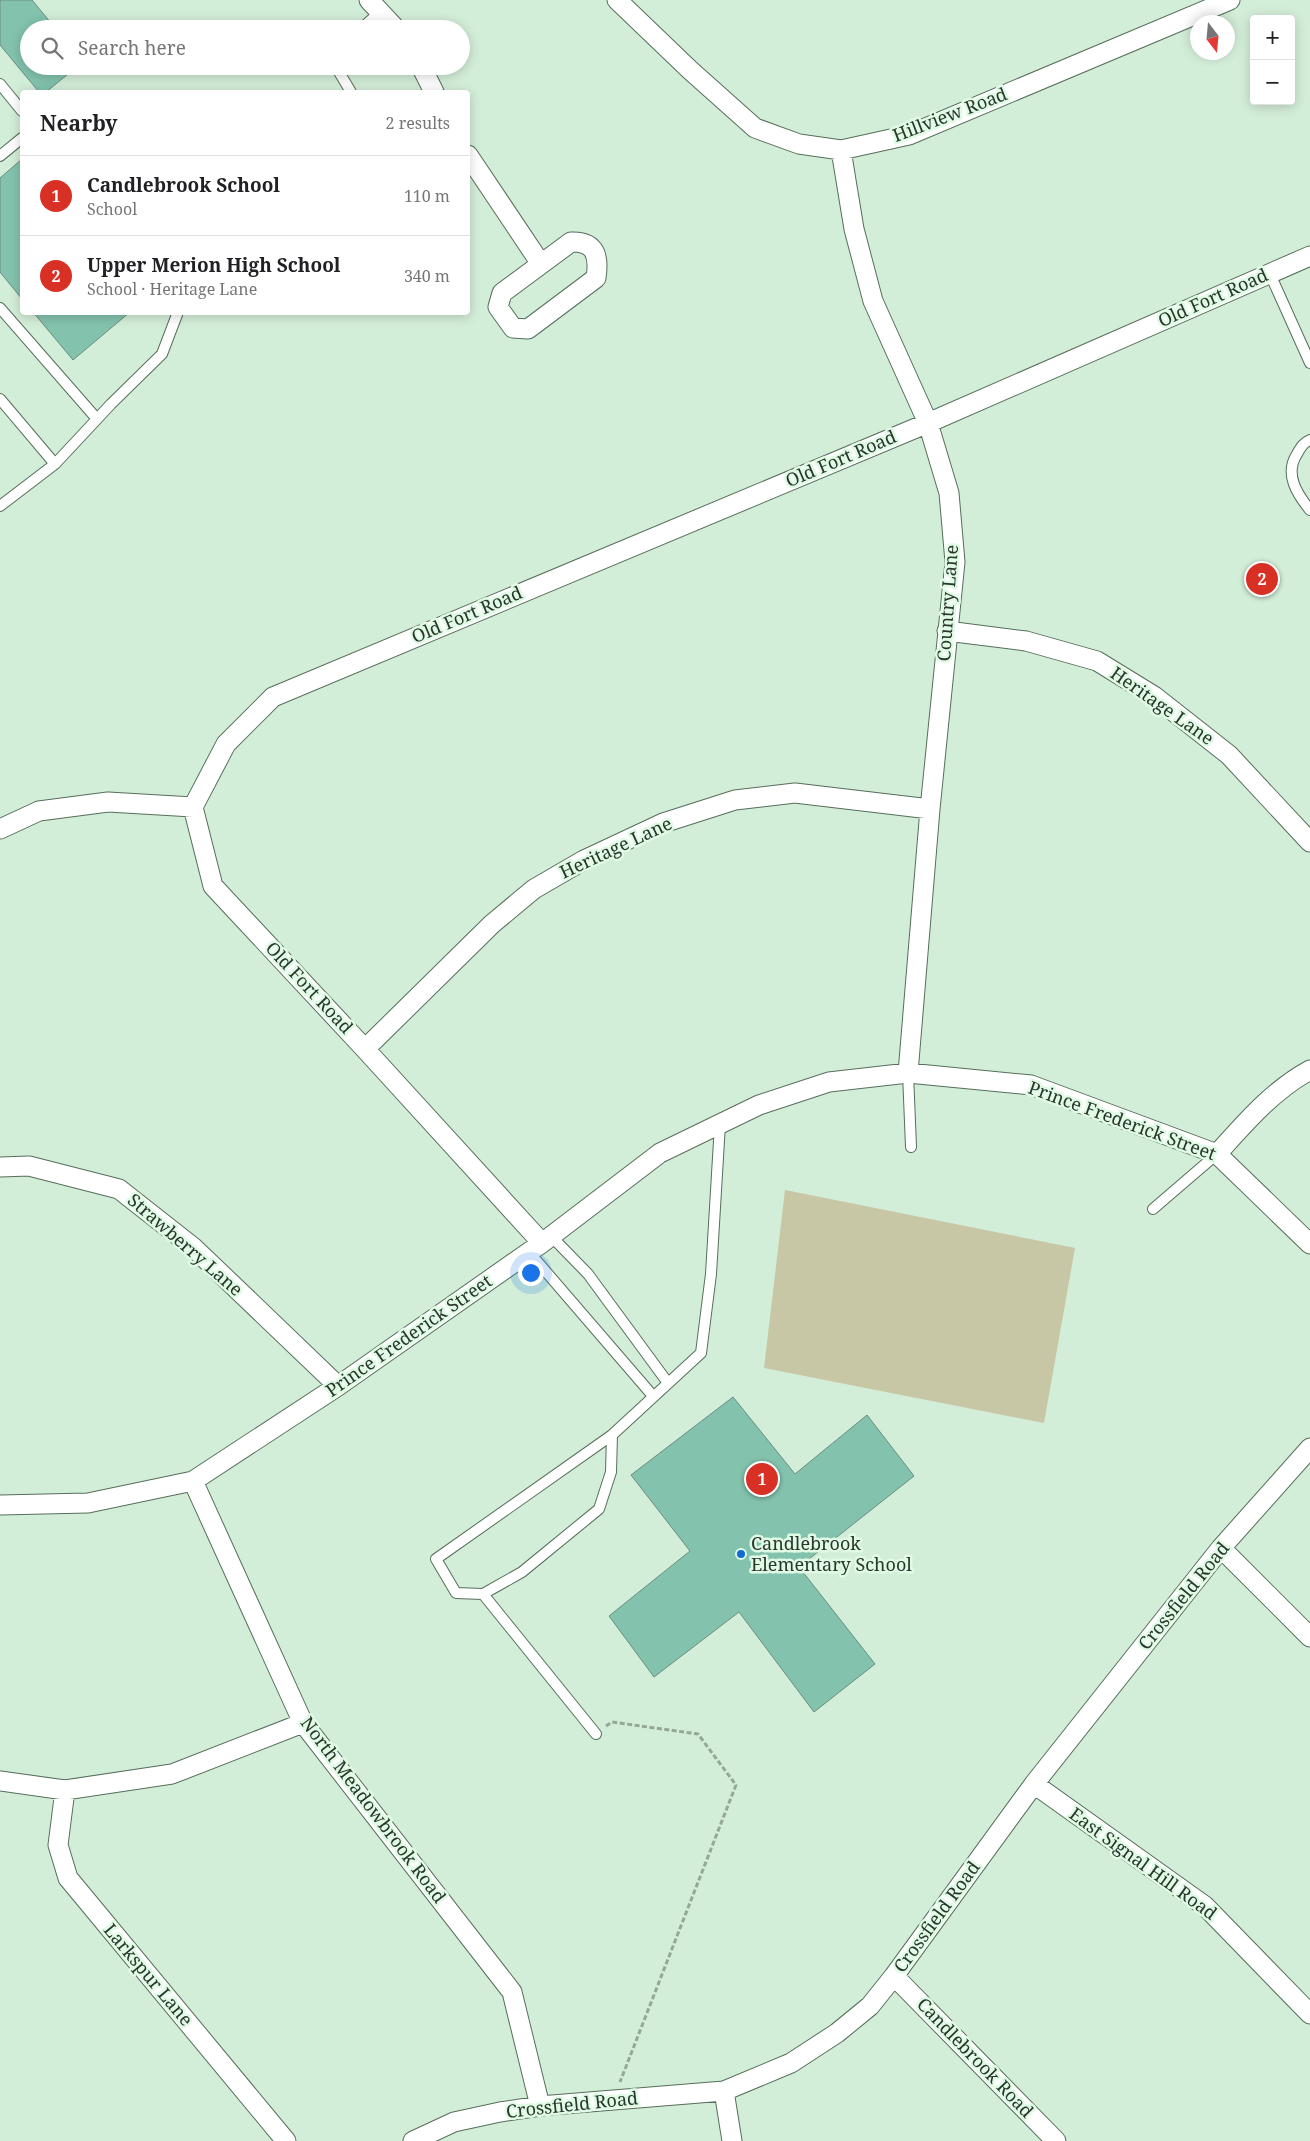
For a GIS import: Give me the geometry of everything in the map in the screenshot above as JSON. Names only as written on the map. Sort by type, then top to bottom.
[{"type":"street","name":"Hillview Road","points":[[617,0],[690,70],[755,128],[799,144],[841,150],[910,135],[1196,7],[1230,0]]},
{"type":"street","points":[[374,6],[387,20]]},
{"type":"street","points":[[424,75],[429,90]]},
{"type":"street","name":"Country Lane","points":[[841,150],[854,229],[873,301],[928,423],[949,493],[955,562],[930,809],[908,1073]]},
{"type":"street","points":[[470,158],[541,264]]},
{"type":"street","points":[[571,242],[581,242],[592,249],[598,261],[596,278],[528,329],[513,328],[498,307],[502,293],[541,264],[571,242]]},
{"type":"street","name":"Old Fort Road","points":[[541,1244],[366,1048],[213,886],[193,807],[226,744],[273,697],[928,423],[1310,256]]},
{"type":"street","name":"Heritage Lane","points":[[947,630],[1026,641],[1097,661],[1154,696],[1229,755],[1310,842]]},
{"type":"street","name":"Heritage Lane","points":[[366,1048],[492,924],[534,889],[584,860],[663,824],[735,800],[795,793],[930,809]]},
{"type":"street","points":[[0,829],[39,810],[108,802],[193,807]]},
{"type":"street","points":[[1217,1154],[1252,1114],[1297,1077],[1310,1070]]},
{"type":"street","name":"Prince Frederick Street","points":[[0,1505],[88,1503],[193,1482],[338,1386],[541,1244],[660,1153],[759,1105],[829,1082],[908,1073],[1030,1084],[1217,1154],[1310,1244]]},
{"type":"street","name":"Strawberry Lane","points":[[0,1167],[29,1166],[119,1189],[194,1248],[338,1386]]},
{"type":"street","name":"Crossfield Road","points":[[413,2141],[454,2122],[500,2112],[540,2106],[724,2091],[791,2063],[837,2033],[870,2006],[1034,1784],[1221,1548],[1310,1448]]},
{"type":"street","name":"North Meadowbrook Road","points":[[193,1482],[303,1723],[512,1992],[540,2106]]},
{"type":"street","points":[[1221,1548],[1310,1637]]},
{"type":"street","points":[[0,1781],[65,1790],[172,1774],[303,1723]]},
{"type":"street","name":"East Signal Hill Road","points":[[1034,1784],[1205,1906],[1310,2014]]},
{"type":"street","name":"Larkspur Lane","points":[[65,1790],[58,1845],[68,1878],[286,2141]]},
{"type":"street","name":"Candlebrook Road","points":[[894,1976],[1056,2141]]},
{"type":"street","points":[[724,2091],[732,2141]]},
{"type":"lane","points":[[365,20],[374,6]]},
{"type":"lane","points":[[340,75],[350,90]]},
{"type":"lane","points":[[0,84],[20,109]]},
{"type":"lane","points":[[0,156],[20,140]]},
{"type":"lane","points":[[1270,274],[1310,363]]},
{"type":"lane","points":[[0,308],[97,419]]},
{"type":"lane","points":[[0,506],[55,464],[162,354],[177,315]]},
{"type":"lane","points":[[0,399],[55,464]]},
{"type":"lane","points":[[1310,440],[1304,443],[1294,458],[1291,477],[1299,496],[1310,510]]},
{"type":"lane","points":[[908,1073],[910,1147]]},
{"type":"lane","points":[[612,1435],[611,1472],[599,1509],[522,1572],[483,1594],[456,1594],[436,1559],[612,1435],[701,1353],[711,1274],[720,1124]]},
{"type":"lane","points":[[1153,1209],[1217,1154]]},
{"type":"lane","points":[[541,1244],[588,1274],[668,1383]]},
{"type":"lane","points":[[541,1244],[653,1396]]},
{"type":"lane","points":[[483,1594],[596,1734]]},
{"type":"path","points":[[596,1734],[612,1722],[698,1734],[736,1785],[620,2082],[619,2100]]},
{"type":"green space","points":[[785,1190],[1075,1248],[1044,1423],[764,1368]]},
{"type":"building","points":[[0,0],[32,0],[49,20],[20,20],[20,69],[0,45]]},
{"type":"building","points":[[25,75],[67,75],[48,90],[37,90]]},
{"type":"building","points":[[20,161],[20,297],[0,272],[0,178]]},
{"type":"building","points":[[36,315],[126,315],[73,360]]},
{"type":"building","name":"Candlebrook Elementary School","points":[[733,1397],[795,1474],[867,1415],[914,1476],[799,1567],[875,1664],[814,1712],[739,1612],[654,1677],[609,1616],[690,1551],[631,1475]]},
{"type":"place","name":"Upper Merion High School","points":[[1262,579]]},
{"type":"place","name":"Candlebrook School","points":[[762,1479]]},
{"type":"place","name":"Candlebrook Elementary School","points":[[741,1554]]}]
